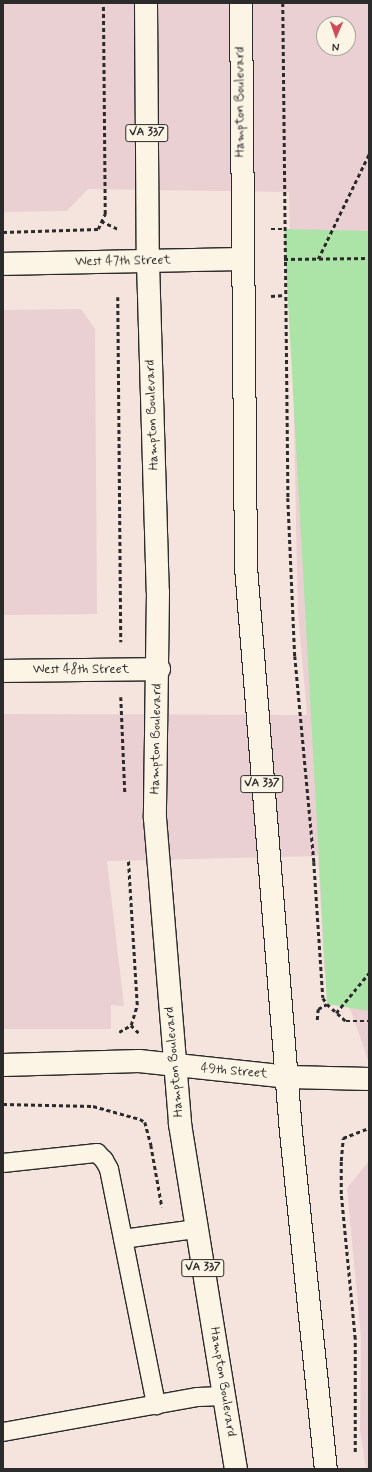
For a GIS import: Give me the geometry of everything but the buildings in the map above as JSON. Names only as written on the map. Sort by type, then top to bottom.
[{"type":"main road","name":"Hampton Boulevard","points":[[146,3],[148,262],[159,669],[155,818],[174,1066],[196,1229],[236,1469]]},
{"type":"main road","name":"Hampton Boulevard","points":[[241,3],[246,568],[280,999],[289,1077],[291,1132],[326,1469]]},
{"type":"main road","name":"West 47th Street","points":[[3,264],[243,260]]},
{"type":"main road","name":"West 48th Street","points":[[3,671],[159,669]]},
{"type":"main road","name":"49th Street","points":[[3,1065],[139,1061],[174,1066],[289,1077],[369,1079]]},
{"type":"lane","points":[[3,1163],[97,1153],[109,1169],[156,1405]]},
{"type":"lane","points":[[123,1239],[196,1229]]},
{"type":"lane","points":[[3,1432],[156,1405],[224,1396]]},
{"type":"path","points":[[3,232],[98,229],[102,221],[105,214],[103,3]]},
{"type":"path","points":[[283,3],[284,259],[288,498],[295,656],[314,862],[323,998],[327,1004],[346,1021],[369,1021]]},
{"type":"path","points":[[318,259],[369,154]]},
{"type":"path","points":[[102,221],[118,229]]},
{"type":"path","points":[[284,259],[369,258]]},
{"type":"path","points":[[269,296],[285,295]]},
{"type":"path","points":[[118,297],[121,670],[125,797]]},
{"type":"path","points":[[113,1036],[131,1025],[137,1005],[127,852]]},
{"type":"path","points":[[336,1013],[369,973]]},
{"type":"path","points":[[312,1010],[318,1009],[327,1004]]},
{"type":"path","points":[[317,1020],[318,1009]]},
{"type":"path","points":[[131,1025],[139,1033]]},
{"type":"path","points":[[355,1453],[355,1339],[341,1194],[341,1161],[343,1138],[369,1128]]},
{"type":"shaded area","points":[[3,3],[369,3],[369,1063],[351,1011],[324,969],[318,856],[107,861],[124,1006],[111,1005],[111,1029],[3,1029],[3,714],[307,715],[298,613],[289,192],[88,189],[67,211],[3,212]]},
{"type":"shaded area","points":[[81,309],[95,329],[97,614],[3,615],[3,310]]},
{"type":"shaded area","points":[[369,1161],[369,1469],[366,1469],[360,1430],[361,1338],[347,1188]]},
{"type":"green space","points":[[284,229],[369,231],[369,1011],[327,1004]]}]
